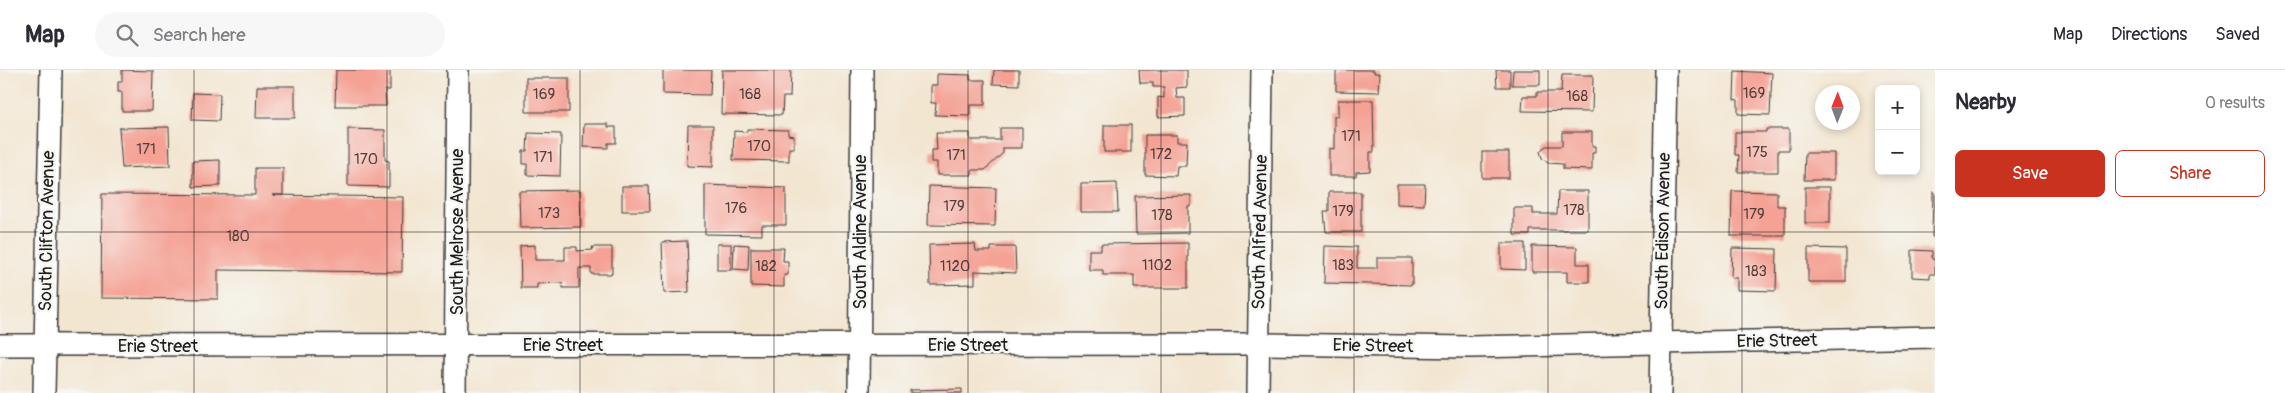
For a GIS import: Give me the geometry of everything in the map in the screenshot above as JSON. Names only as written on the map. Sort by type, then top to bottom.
[{"type":"street","name":"South Clifton Avenue","points":[[44,393],[51,70]]},
{"type":"street","name":"South Melrose Avenue","points":[[455,393],[458,70]]},
{"type":"street","name":"South Aldine Avenue","points":[[859,393],[862,70]]},
{"type":"street","name":"South Alfred Avenue","points":[[1258,393],[1262,70]]},
{"type":"street","name":"South Edison Avenue","points":[[1660,393],[1666,70]]},
{"type":"street","name":"Erie Street","points":[[0,346],[1259,344],[1470,347],[1935,337]]},
{"type":"building","points":[[122,70],[153,71],[152,111],[122,111],[122,92],[118,92],[118,82],[122,82]]},
{"type":"building","points":[[336,70],[390,70],[390,90],[385,90],[386,106],[335,106]]},
{"type":"building","points":[[663,70],[711,70],[710,95],[663,94]]},
{"type":"building","points":[[722,70],[791,70],[790,97],[783,97],[782,115],[721,114]]},
{"type":"building","points":[[994,70],[1019,70],[1019,85],[993,84]]},
{"type":"building","points":[[1139,70],[1187,70],[1187,87],[1176,88],[1177,98],[1185,98],[1185,116],[1158,117],[1158,97],[1164,98],[1164,87],[1153,87],[1153,83],[1140,83]]},
{"type":"building","points":[[1340,70],[1374,70],[1374,73],[1380,73],[1379,92],[1336,91],[1336,72]]},
{"type":"building","points":[[1496,70],[1510,70],[1510,87],[1497,87]]},
{"type":"building","points":[[1513,70],[1540,70],[1540,85],[1512,85]]},
{"type":"building","points":[[1735,71],[1772,73],[1770,115],[1738,114],[1738,100],[1734,99]]},
{"type":"building","points":[[937,74],[970,75],[970,80],[985,80],[985,105],[970,105],[970,116],[935,115],[936,103],[931,103],[931,85],[937,85]]},
{"type":"building","points":[[1562,75],[1593,75],[1592,112],[1522,111],[1523,96],[1537,96],[1537,92],[1561,92]]},
{"type":"building","points":[[526,78],[569,78],[569,112],[526,112]]},
{"type":"building","points":[[257,86],[295,86],[295,118],[256,118]]},
{"type":"building","points":[[193,93],[220,94],[219,121],[192,120]]},
{"type":"building","points":[[1338,100],[1373,100],[1374,152],[1370,152],[1370,171],[1356,172],[1356,176],[1329,176],[1329,148],[1334,149],[1334,116],[1338,116]]},
{"type":"building","points":[[584,124],[608,124],[608,127],[616,127],[616,143],[608,143],[608,148],[583,147]]},
{"type":"building","points":[[688,125],[713,125],[713,167],[687,166]]},
{"type":"building","points":[[1104,125],[1131,125],[1131,152],[1104,152]]},
{"type":"building","points":[[169,127],[170,166],[122,168],[119,128]]},
{"type":"building","points":[[1000,128],[1022,128],[1022,148],[1003,148],[1003,153],[985,170],[972,170],[972,175],[937,175],[937,162],[931,162],[931,150],[937,150],[936,133],[970,133],[970,140],[1000,140]]},
{"type":"building","points":[[348,129],[385,130],[385,160],[389,161],[389,187],[348,186]]},
{"type":"building","points":[[747,129],[788,130],[788,135],[794,136],[794,148],[789,148],[789,161],[733,160],[734,131],[747,132]]},
{"type":"building","points":[[1766,129],[1789,129],[1789,150],[1778,150],[1778,172],[1738,172],[1739,155],[1735,155],[1735,132],[1766,132]]},
{"type":"building","points":[[1562,132],[1592,132],[1592,146],[1595,146],[1595,153],[1592,153],[1592,170],[1563,169],[1563,164],[1548,163],[1542,158],[1540,151],[1546,146],[1562,146]]},
{"type":"building","points":[[528,133],[561,134],[560,176],[527,175],[527,164],[523,164],[523,151],[527,151]]},
{"type":"building","points":[[1145,135],[1177,135],[1177,142],[1187,142],[1186,166],[1177,166],[1176,176],[1145,175]]},
{"type":"building","points":[[1482,152],[1509,152],[1509,178],[1482,178]]},
{"type":"building","points":[[1805,153],[1834,153],[1834,180],[1804,180]]},
{"type":"building","points":[[220,160],[220,186],[193,187],[193,161]]},
{"type":"building","points":[[255,168],[283,168],[283,195],[272,195],[403,197],[402,272],[218,270],[218,299],[101,298],[102,194],[255,195]]},
{"type":"building","points":[[1117,183],[1118,212],[1081,212],[1081,184]]},
{"type":"building","points":[[1397,184],[1425,184],[1424,205],[1397,204]]},
{"type":"building","points":[[705,185],[786,188],[786,225],[762,225],[762,235],[705,234]]},
{"type":"building","points":[[622,186],[649,186],[650,211],[622,211]]},
{"type":"building","points":[[929,186],[996,188],[995,226],[928,225]]},
{"type":"building","points":[[1805,187],[1830,187],[1830,223],[1805,223]]},
{"type":"building","points":[[580,190],[581,227],[520,228],[519,191]]},
{"type":"building","points":[[1558,191],[1588,191],[1588,230],[1530,230],[1530,235],[1514,235],[1514,208],[1533,208],[1533,214],[1557,214]]},
{"type":"building","points":[[1732,191],[1777,192],[1777,206],[1785,206],[1785,236],[1731,236]]},
{"type":"building","points":[[1329,192],[1361,192],[1361,232],[1326,232],[1324,211],[1329,211]]},
{"type":"building","points":[[1933,192],[1935,192],[1935,237],[1932,237]]},
{"type":"building","points":[[1191,195],[1191,206],[1188,206],[1188,233],[1136,234],[1135,196]]},
{"type":"building","points":[[687,241],[689,292],[664,293],[662,242]]},
{"type":"building","points":[[1188,243],[1188,288],[1134,288],[1134,275],[1103,275],[1103,270],[1089,270],[1089,250],[1101,250],[1101,244]]},
{"type":"building","points":[[1501,243],[1525,243],[1525,270],[1501,269]]},
{"type":"building","points":[[717,244],[731,244],[731,270],[717,270]]},
{"type":"building","points":[[734,244],[749,245],[748,270],[733,269]]},
{"type":"building","points":[[975,244],[976,251],[991,251],[991,247],[1015,247],[1016,273],[975,271],[975,284],[930,285],[929,245]]},
{"type":"building","points":[[535,245],[535,260],[565,260],[565,247],[577,247],[577,251],[593,250],[592,247],[612,247],[612,274],[591,274],[591,268],[579,268],[579,288],[563,288],[562,283],[537,284],[537,288],[521,288],[520,246]]},
{"type":"building","points":[[1325,246],[1357,247],[1357,268],[1377,268],[1377,258],[1412,258],[1412,285],[1324,283]]},
{"type":"building","points":[[1532,246],[1577,247],[1577,264],[1589,264],[1589,282],[1567,282],[1567,272],[1532,272]]},
{"type":"building","points":[[751,248],[784,248],[783,261],[788,261],[788,275],[784,275],[784,287],[751,286]]},
{"type":"building","points":[[1732,248],[1777,249],[1776,291],[1737,290],[1737,278],[1731,278]]},
{"type":"building","points":[[1808,248],[1846,249],[1846,282],[1808,282]]},
{"type":"building","points":[[1912,250],[1932,251],[1932,259],[1935,260],[1935,274],[1930,274],[1930,278],[1912,277]]},
{"type":"building","points":[[962,389],[962,393],[910,393],[910,390]]}]
